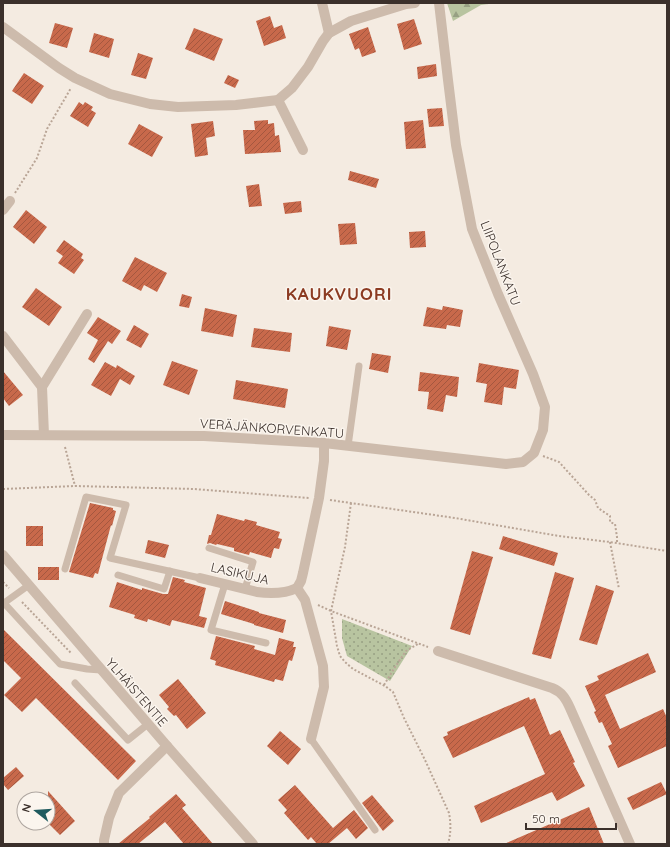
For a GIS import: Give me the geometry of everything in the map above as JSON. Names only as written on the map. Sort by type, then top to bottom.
[{"type":"street","points":[[322,3],[329,33]]},
{"type":"street","points":[[3,26],[75,78],[110,94],[150,104],[178,107],[236,106],[278,100],[292,88],[308,67],[329,33],[351,21],[406,4],[415,3]]},
{"type":"street","name":"LIIPOLANKATU","points":[[439,3],[456,145],[472,229],[498,294],[533,374],[545,407],[543,430],[534,453]]},
{"type":"street","points":[[278,100],[303,150]]},
{"type":"street","points":[[3,210],[10,201]]},
{"type":"street","points":[[44,435],[42,386],[87,314]]},
{"type":"street","points":[[3,336],[42,386]]},
{"type":"street","name":"VERÄJÄNKORVENKATU","points":[[3,435],[204,436],[324,443],[506,464],[523,462],[534,453]]},
{"type":"street","points":[[311,739],[324,687],[324,666],[305,600],[297,588],[303,573],[319,498],[324,461],[324,443]]},
{"type":"street","name":"YLHÄISTENTIE","points":[[3,555],[253,844]]},
{"type":"street","name":"LASIKUJA","points":[[200,578],[257,592],[274,594],[297,588]]},
{"type":"street","points":[[438,651],[552,688],[562,694],[568,702],[630,844]]},
{"type":"street","points":[[104,844],[109,818],[119,793],[167,746]]},
{"type":"lane","points":[[348,446],[358,366]]},
{"type":"lane","points":[[65,569],[86,497],[126,505],[110,558],[200,578]]},
{"type":"lane","points":[[209,548],[253,562],[245,589]]},
{"type":"lane","points":[[118,575],[164,589],[170,571]]},
{"type":"lane","points":[[224,584],[211,630],[266,643]]},
{"type":"lane","points":[[29,585],[4,603],[60,664],[101,670]]},
{"type":"lane","points":[[75,683],[128,740],[148,724]]},
{"type":"lane","points":[[311,739],[375,830]]},
{"type":"path","points":[[10,201],[37,158],[47,129],[68,94],[75,78]]},
{"type":"path","points":[[62,435],[75,486]]},
{"type":"path","points":[[534,453],[559,462],[595,500],[598,508],[610,516],[610,522],[615,524],[617,544]]},
{"type":"path","points":[[3,489],[75,486],[194,488],[289,497],[319,498],[455,518],[559,536],[667,551]]},
{"type":"path","points":[[350,503],[345,548],[331,611],[336,646],[340,656],[353,669],[393,692],[449,813],[450,832],[448,844]]},
{"type":"path","points":[[610,542],[619,589]]},
{"type":"path","points":[[305,600],[438,651]]},
{"type":"path","points":[[384,686],[394,667],[406,651],[418,644]]},
{"type":"green space","points":[[447,3],[496,3],[481,5],[453,21]]},
{"type":"green space","points":[[342,619],[412,646],[390,681],[347,656],[342,638]]},
{"type":"building","points":[[270,16],[274,28],[282,25],[286,38],[264,46],[256,21]]},
{"type":"building","points":[[414,19],[422,44],[404,50],[397,24]]},
{"type":"building","points":[[55,23],[73,28],[67,48],[49,43]]},
{"type":"building","points":[[368,27],[376,52],[362,57],[359,48],[355,50],[349,34]]},
{"type":"building","points":[[194,28],[223,39],[214,61],[185,49]]},
{"type":"building","points":[[94,33],[114,39],[109,58],[89,52]]},
{"type":"building","points":[[138,53],[153,58],[146,79],[131,75]]},
{"type":"building","points":[[436,64],[437,76],[418,79],[417,67]]},
{"type":"building","points":[[24,73],[44,86],[32,104],[12,91]]},
{"type":"building","points":[[228,75],[239,80],[235,88],[224,83]]},
{"type":"building","points":[[79,102],[83,105],[85,102],[93,107],[91,110],[96,113],[88,127],[70,116]]},
{"type":"building","points":[[442,108],[444,126],[429,127],[427,109]]},
{"type":"building","points":[[268,120],[268,124],[274,123],[275,136],[279,135],[281,152],[245,154],[243,130],[255,130],[254,121]]},
{"type":"building","points":[[423,120],[426,148],[406,149],[404,122]]},
{"type":"building","points":[[213,121],[215,136],[206,138],[208,155],[195,157],[191,124]]},
{"type":"building","points":[[139,124],[163,137],[152,157],[128,144]]},
{"type":"building","points":[[350,171],[379,179],[376,188],[348,180]]},
{"type":"building","points":[[259,184],[262,206],[249,207],[246,186]]},
{"type":"building","points":[[301,201],[302,212],[285,214],[283,203]]},
{"type":"building","points":[[26,210],[47,227],[34,244],[13,227]]},
{"type":"building","points":[[355,223],[357,244],[340,245],[338,224]]},
{"type":"building","points":[[425,231],[426,247],[410,248],[409,232]]},
{"type":"building","points":[[64,240],[83,254],[81,258],[84,260],[74,274],[58,263],[63,256],[56,251]]},
{"type":"building","points":[[135,257],[167,273],[157,292],[144,285],[141,291],[122,281]]},
{"type":"building","points":[[36,288],[62,307],[49,326],[22,307]]},
{"type":"building","points":[[182,294],[192,297],[189,308],[179,306]]},
{"type":"building","points":[[443,306],[463,310],[460,327],[447,325],[446,329],[423,326],[427,307],[442,310]]},
{"type":"building","points":[[205,308],[237,315],[233,337],[201,331]]},
{"type":"building","points":[[98,317],[121,331],[112,344],[108,341],[94,363],[88,359],[98,340],[87,333]]},
{"type":"building","points":[[134,325],[149,334],[141,348],[126,340]]},
{"type":"building","points":[[329,326],[351,330],[347,350],[326,346]]},
{"type":"building","points":[[254,328],[292,333],[290,352],[251,347]]},
{"type":"building","points":[[372,353],[391,356],[388,373],[369,369]]},
{"type":"building","points":[[172,361],[198,370],[189,395],[163,385]]},
{"type":"building","points":[[105,362],[116,368],[117,365],[135,376],[130,385],[120,379],[111,396],[91,385]]},
{"type":"building","points":[[479,363],[519,370],[516,389],[504,387],[502,405],[484,402],[487,384],[476,382]]},
{"type":"building","points":[[3,371],[23,395],[9,406],[3,398]]},
{"type":"building","points":[[420,372],[459,377],[457,397],[446,395],[443,412],[427,409],[429,392],[418,391]]},
{"type":"building","points":[[236,380],[288,389],[285,408],[233,399]]},
{"type":"building","points":[[90,503],[113,508],[113,510],[116,511],[98,574],[95,573],[93,578],[69,572]]},
{"type":"building","points":[[217,514],[244,521],[245,519],[257,522],[256,525],[280,532],[278,538],[282,539],[279,549],[274,548],[271,558],[250,552],[249,555],[234,551],[234,548],[217,544],[207,544]]},
{"type":"building","points":[[26,526],[43,526],[43,546],[26,546]]},
{"type":"building","points":[[503,536],[558,553],[554,566],[499,549]]},
{"type":"building","points":[[148,540],[169,545],[165,558],[145,553]]},
{"type":"building","points":[[472,551],[493,557],[470,635],[450,629]]},
{"type":"building","points":[[38,567],[59,567],[59,580],[38,580]]},
{"type":"building","points":[[555,572],[574,578],[551,659],[532,654]]},
{"type":"building","points":[[173,577],[185,580],[184,582],[206,588],[199,616],[207,618],[204,628],[172,620],[170,626],[148,619],[147,622],[134,618],[135,615],[109,607],[117,582],[142,590],[142,588],[168,594]]},
{"type":"building","points":[[596,585],[614,591],[597,645],[579,640]]},
{"type":"building","points":[[225,601],[259,613],[286,620],[283,633],[221,614]]},
{"type":"building","points":[[3,629],[136,761],[118,780],[36,698],[22,712],[4,695],[21,678],[3,660]]},
{"type":"building","points":[[216,636],[255,646],[254,649],[275,655],[279,638],[294,642],[293,647],[296,647],[292,661],[289,660],[283,681],[275,679],[274,682],[215,665],[216,661],[210,659]]},
{"type":"building","points":[[648,653],[656,672],[605,695],[620,729],[663,709],[667,718],[667,746],[618,768],[608,746],[612,744],[602,722],[599,723],[594,712],[596,711],[585,686],[599,680],[597,676]]},
{"type":"building","points":[[178,679],[206,713],[187,729],[176,715],[174,716],[167,709],[169,707],[159,695]]},
{"type":"building","points":[[529,697],[530,700],[535,698],[550,735],[560,730],[575,762],[573,763],[585,786],[557,801],[552,792],[481,823],[474,806],[545,774],[524,726],[453,758],[443,737],[448,735],[447,732]]},
{"type":"building","points":[[280,731],[301,749],[288,765],[267,746]]},
{"type":"building","points":[[16,767],[24,776],[8,790],[3,784],[3,778]]},
{"type":"building","points":[[661,782],[667,794],[633,810],[627,798]]},
{"type":"building","points":[[295,785],[333,828],[354,810],[368,828],[356,839],[347,828],[328,844],[317,844],[311,837],[308,840],[284,813],[287,810],[278,800]]},
{"type":"building","points":[[176,794],[186,805],[182,808],[213,844],[184,844],[165,822],[138,844],[118,844],[150,818],[149,817]]},
{"type":"building","points":[[372,795],[394,821],[383,831],[362,803]]},
{"type":"building","points":[[56,800],[75,821],[60,835],[56,831]]},
{"type":"building","points":[[589,807],[604,844],[504,844],[534,831]]},
{"type":"district","name":"KAUKVUORI","points":[[339,294]]}]
